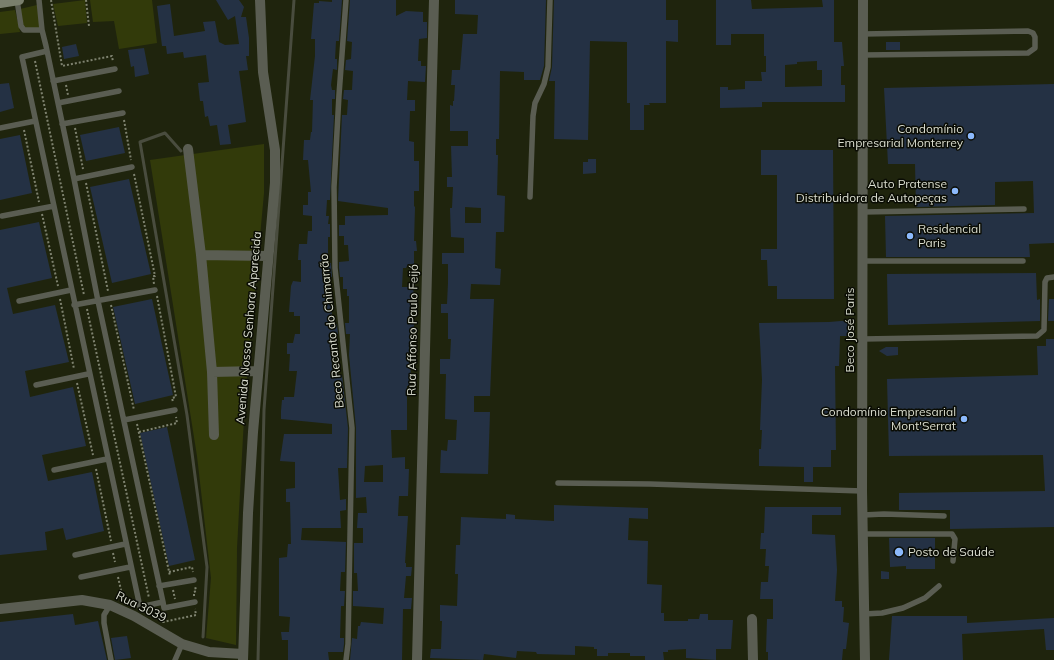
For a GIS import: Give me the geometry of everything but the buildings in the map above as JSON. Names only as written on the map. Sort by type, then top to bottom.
[{"type":"main road","points":[[0,3],[18,0]]},
{"type":"street","name":"Avenida Nossa Senhora Aparecida","points":[[243,657],[248,513],[258,371],[275,183],[275,150],[263,72],[260,0]]},
{"type":"street","name":"Rua Affonso Paulo Feijó","points":[[417,660],[434,0]]},
{"type":"street","name":"Beco José Paris","points":[[863,0],[862,491],[865,660]]},
{"type":"street","points":[[188,150],[201,255],[212,372],[214,435]]},
{"type":"street","points":[[201,255],[268,256]]},
{"type":"street","points":[[212,372],[258,371]]},
{"type":"street","name":"Rua 3039","points":[[0,609],[82,600],[110,605],[134,616],[182,644],[209,652],[243,657]]},
{"type":"street","points":[[752,619],[753,660]]},
{"type":"lane","points":[[18,0],[21,26],[24,30],[42,30]]},
{"type":"lane","points":[[39,0],[42,30],[164,608],[196,602]]},
{"type":"lane","name":"Beco Recanto do Chimarrão","points":[[346,0],[338,95],[334,187],[335,268],[352,428],[348,644],[346,660]]},
{"type":"lane","points":[[530,197],[533,116],[535,103],[544,84],[548,67],[550,0]]},
{"type":"lane","points":[[863,34],[1028,32],[1033,33],[1035,37],[1035,48],[1028,53],[864,55]]},
{"type":"lane","points":[[47,51],[22,57],[88,374],[140,607],[163,602]]},
{"type":"lane","points":[[53,81],[115,69]]},
{"type":"lane","points":[[59,106],[70,101],[119,91]]},
{"type":"lane","points":[[62,124],[123,113]]},
{"type":"lane","points":[[0,128],[35,120]]},
{"type":"lane","points":[[74,179],[132,167]]},
{"type":"lane","points":[[2,216],[54,206]]},
{"type":"lane","points":[[863,212],[1024,209]]},
{"type":"lane","points":[[863,262],[1023,261]]},
{"type":"lane","points":[[863,339],[1037,336],[1044,330],[1045,282],[1047,278],[1054,277]]},
{"type":"lane","points":[[18,302],[71,290]]},
{"type":"lane","points":[[74,305],[156,290]]},
{"type":"lane","points":[[36,385],[88,374]]},
{"type":"lane","points":[[124,420],[174,410]]},
{"type":"lane","points":[[54,470],[107,459]]},
{"type":"lane","points":[[558,484],[650,484],[862,491]]},
{"type":"lane","points":[[863,516],[884,514],[944,516]]},
{"type":"lane","points":[[863,534],[952,534],[955,539],[953,561]]},
{"type":"lane","points":[[75,555],[125,544]]},
{"type":"lane","points":[[81,577],[130,567]]},
{"type":"lane","points":[[159,586],[194,580]]},
{"type":"lane","points":[[864,614],[882,613],[903,608],[925,598],[939,586]]},
{"type":"lane","points":[[110,605],[104,615],[104,623],[111,660]]},
{"type":"lane","points":[[175,660],[182,644]]},
{"type":"path","points":[[51,0],[62,66],[70,101]]},
{"type":"path","points":[[86,0],[89,26]]},
{"type":"path","points":[[62,66],[112,56],[115,69]]},
{"type":"path","points":[[34,113],[59,106]]},
{"type":"path","points":[[123,113],[132,167],[155,276],[153,276],[176,397],[172,398],[177,423],[139,432]]},
{"type":"path","points":[[74,122],[110,299],[176,606]]},
{"type":"path","points":[[23,123],[123,599]]},
{"type":"green space","points":[[85,0],[87,23],[58,26],[53,4]]},
{"type":"green space","points":[[90,0],[152,0],[157,43],[119,49],[114,21],[93,22]]},
{"type":"green space","points":[[37,5],[40,28],[28,30],[23,26],[20,9]]},
{"type":"green space","points":[[15,10],[20,32],[0,34],[0,12]]},
{"type":"green space","points":[[264,144],[264,193],[245,399],[237,548],[236,645],[206,638],[211,578],[197,456],[150,160]]},
{"type":"waterway","points":[[258,660],[264,410],[294,0]]},
{"type":"waterway","points":[[181,151],[165,133],[140,142],[187,415],[207,567],[203,637]]},
{"type":"place","name":"Condomínio Empresarial Monterrey","points":[[971,136]]},
{"type":"place","name":"Auto Pratense Distribuidora de Autopeças","points":[[955,191]]},
{"type":"place","name":"Residencial Paris","points":[[910,236]]},
{"type":"place","name":"Condomínio Empresarial Mont'Serrat","points":[[964,419]]},
{"type":"place","name":"Posto de Saúde","points":[[899,552]]}]
